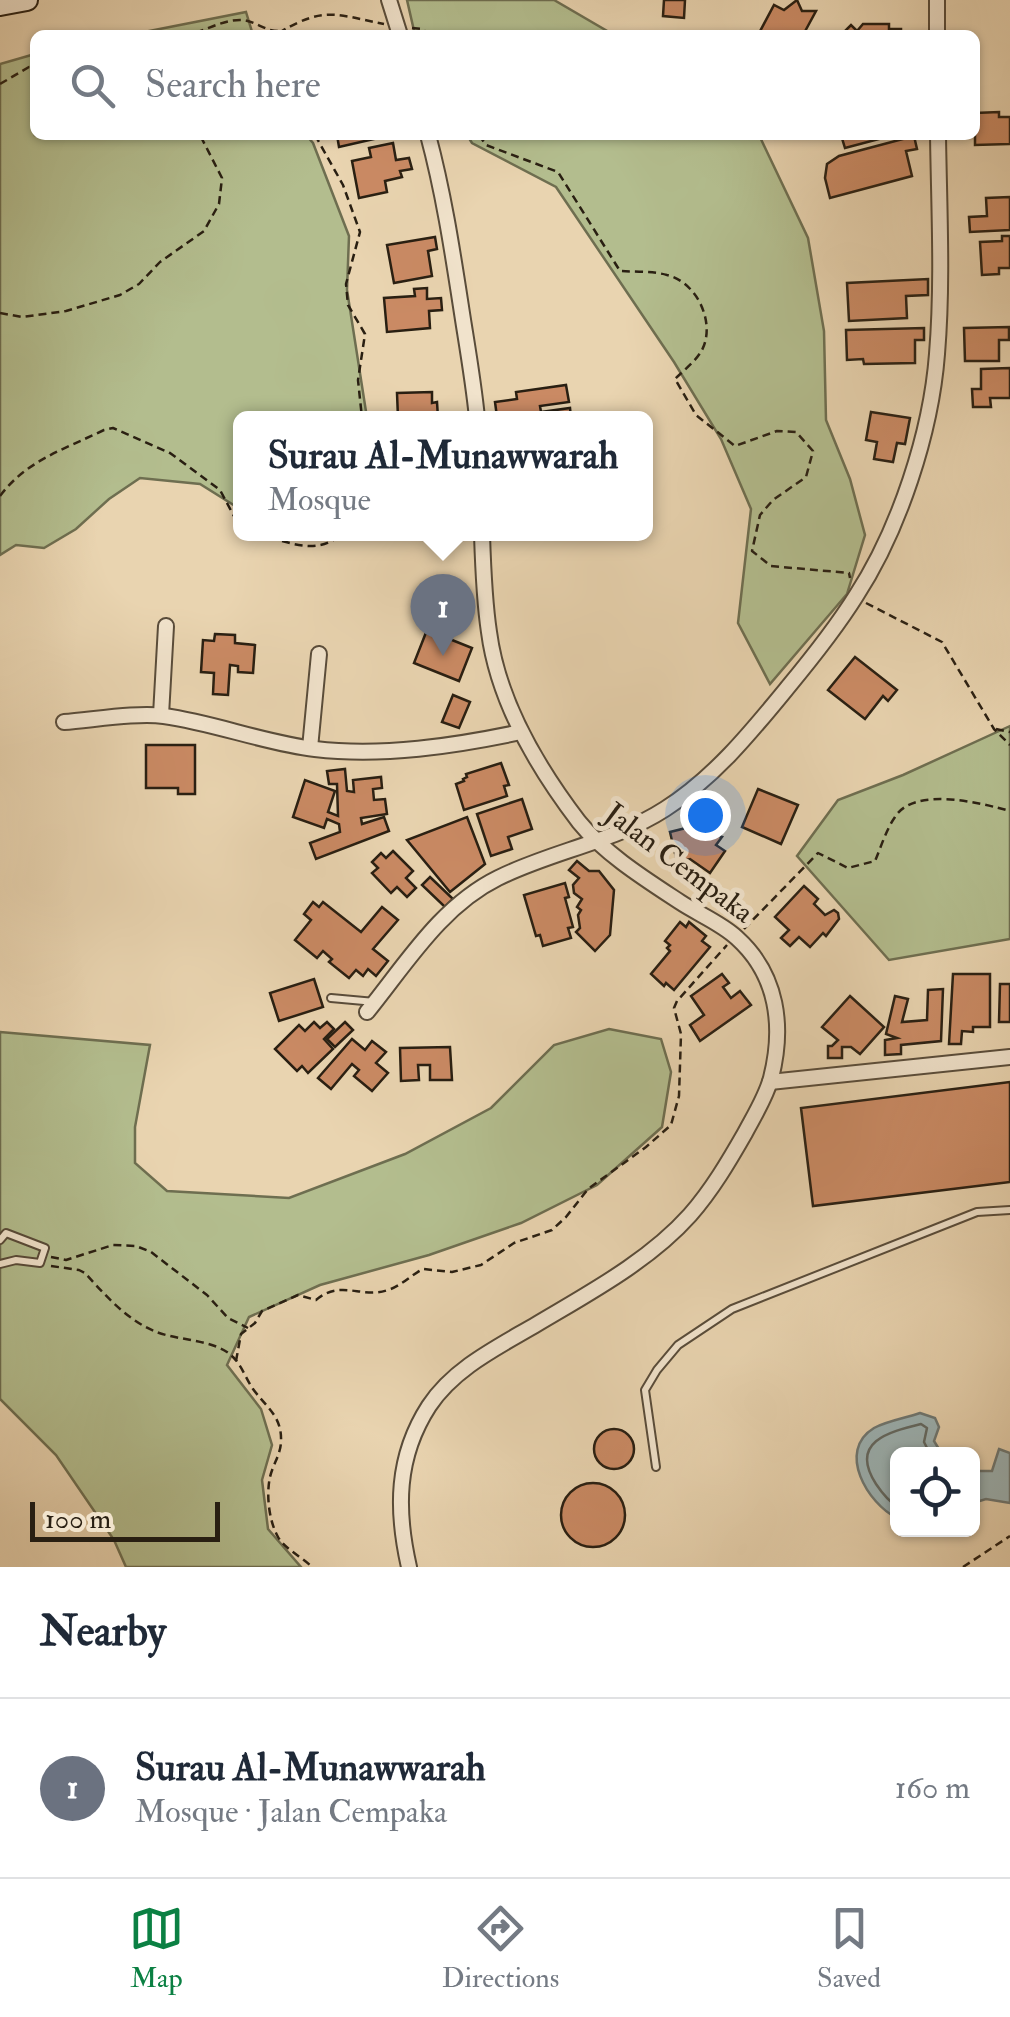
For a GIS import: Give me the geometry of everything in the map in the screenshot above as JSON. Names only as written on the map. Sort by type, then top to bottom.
[{"type":"main road","points":[[0,5],[27,0]]},
{"type":"street","points":[[389,0],[398,30]]},
{"type":"street","points":[[937,0],[938,30]]},
{"type":"street","points":[[429,140],[454,258],[474,376],[476,411]]},
{"type":"street","points":[[371,1007],[448,912],[473,893],[524,866],[632,827],[691,791],[721,764],[811,660],[856,598],[882,551],[900,506],[929,407],[940,302],[938,140]]},
{"type":"street","name":"Jalan Cempaka","points":[[409,1567],[402,1538],[403,1472],[412,1440],[430,1405],[463,1370],[632,1265],[668,1237],[713,1185],[734,1153],[770,1082],[776,1047],[778,1018],[759,963],[736,938],[597,842],[579,822],[521,732],[496,666],[489,634],[482,541]]},
{"type":"street","points":[[161,715],[166,626]]},
{"type":"street","points":[[310,748],[319,654]]},
{"type":"street","points":[[64,722],[161,715],[310,748],[374,752],[521,732]]},
{"type":"street","points":[[770,1082],[1010,1057]]},
{"type":"lane","points":[[332,998],[371,1007]]},
{"type":"lane","points":[[656,1467],[646,1390],[678,1346],[732,1309],[977,1212],[1010,1210]]},
{"type":"lane","points":[[0,1240],[6,1233],[45,1248],[41,1259],[0,1264]]},
{"type":"path","points":[[286,30],[305,17],[323,13],[398,30],[424,30]]},
{"type":"path","points":[[207,30],[222,22],[245,19],[267,30]]},
{"type":"path","points":[[0,84],[30,67]]},
{"type":"path","points":[[0,313],[22,318],[120,295],[204,231],[219,204],[222,178],[203,140]]},
{"type":"path","points":[[318,140],[344,185],[360,232],[346,284],[348,304],[365,334],[358,380],[361,411]]},
{"type":"path","points":[[482,140],[486,145],[558,172],[620,271],[670,275],[692,287],[706,318],[707,338],[700,355],[675,379],[696,415],[735,446],[776,430],[796,432],[813,450],[806,477],[772,500],[760,515],[752,551],[771,566],[849,573],[856,598],[942,642],[994,729],[1010,745]]},
{"type":"path","points":[[0,496],[14,477],[29,466],[114,428],[170,453],[220,490],[233,514]]},
{"type":"path","points":[[285,541],[308,547],[326,546],[332,541]]},
{"type":"path","points":[[994,729],[1010,732]]},
{"type":"path","points":[[236,1361],[241,1334],[262,1311],[298,1295],[316,1300],[330,1291],[377,1293],[396,1287],[423,1269],[452,1272],[481,1265],[514,1242],[552,1230],[588,1189],[671,1125],[678,1106],[680,1080],[680,1034],[674,1008],[710,963],[818,853],[848,868],[875,861],[896,812],[920,800],[966,800],[1010,810]]},
{"type":"path","points":[[41,1259],[66,1260],[114,1245],[136,1246],[151,1252],[207,1295],[228,1318],[249,1328]]},
{"type":"path","points":[[41,1259],[84,1273],[120,1310],[157,1333],[219,1348],[232,1355],[278,1421],[280,1452],[268,1495],[278,1537],[312,1567]]},
{"type":"path","points":[[963,1567],[1010,1536]]},
{"type":"green space","points":[[407,0],[554,0],[605,30],[414,30]]},
{"type":"green space","points":[[246,12],[251,30],[154,30]]},
{"type":"green space","points":[[30,55],[30,140],[310,140],[349,236],[347,290],[366,411],[233,411],[233,505],[200,484],[140,478],[76,529],[44,548],[16,545],[0,555],[0,64]]},
{"type":"green space","points":[[470,140],[761,140],[808,238],[824,331],[826,420],[850,479],[865,535],[847,594],[770,684],[738,623],[751,509],[721,439],[556,187]]},
{"type":"green space","points":[[1010,726],[1010,939],[889,960],[797,856],[838,800]]},
{"type":"green space","points":[[609,1029],[661,1039],[671,1072],[662,1127],[597,1185],[521,1223],[429,1255],[320,1285],[249,1317],[227,1365],[261,1409],[272,1445],[262,1480],[268,1529],[301,1567],[126,1567],[114,1540],[56,1455],[0,1399],[0,1032],[150,1045],[135,1127],[135,1163],[167,1191],[289,1198],[405,1154],[491,1108],[554,1045]]},
{"type":"water","points":[[920,1413],[935,1418],[939,1427],[934,1441],[938,1447],[890,1447],[890,1514],[867,1489],[857,1463],[857,1450],[863,1438],[885,1423]]},
{"type":"water","points":[[999,1449],[1010,1453],[1010,1503],[980,1501],[980,1471],[992,1471]]},
{"type":"building","points":[[664,0],[685,0],[684,18],[663,16]]},
{"type":"building","points":[[797,0],[802,11],[816,11],[806,30],[761,30],[774,5],[784,10]]},
{"type":"building","points":[[863,24],[889,24],[889,29],[901,29],[901,30],[858,30]]},
{"type":"building","points":[[999,112],[999,117],[1010,117],[1010,144],[975,145],[975,140],[980,140],[980,113]]},
{"type":"building","points":[[338,140],[369,140],[339,147]]},
{"type":"building","points":[[843,140],[875,140],[845,148]]},
{"type":"building","points":[[899,140],[915,140],[917,149],[906,151],[912,176],[830,198],[825,178],[827,164],[839,156]]},
{"type":"building","points":[[393,143],[396,160],[409,158],[412,169],[400,171],[402,177],[385,181],[387,192],[359,198],[352,161],[371,157],[369,148]]},
{"type":"building","points":[[1010,197],[1010,230],[970,232],[969,217],[987,216],[986,198]]},
{"type":"building","points":[[1002,236],[1010,236],[1010,268],[999,268],[999,274],[982,275],[980,242],[1002,241]]},
{"type":"building","points":[[435,237],[437,249],[428,251],[432,276],[394,283],[387,245]]},
{"type":"building","points":[[928,279],[928,295],[906,296],[907,318],[849,321],[847,283]]},
{"type":"building","points":[[427,288],[427,299],[441,298],[442,310],[429,311],[430,328],[387,332],[384,298],[415,296],[414,289]]},
{"type":"building","points":[[1009,327],[1009,340],[999,340],[999,361],[965,361],[964,328]]},
{"type":"building","points":[[924,328],[924,340],[915,340],[915,363],[864,364],[863,359],[847,360],[846,330]]},
{"type":"building","points":[[1010,368],[1010,398],[990,398],[991,407],[973,407],[972,389],[981,389],[981,369]]},
{"type":"building","points":[[566,385],[569,402],[540,406],[541,411],[496,411],[495,402],[517,399],[516,392]]},
{"type":"building","points":[[432,392],[432,403],[437,402],[438,411],[398,411],[397,393]]},
{"type":"building","points":[[871,412],[910,418],[905,444],[897,443],[893,462],[874,459],[877,442],[866,440]]},
{"type":"building","points":[[427,630],[472,648],[459,681],[414,663]]},
{"type":"building","points":[[215,634],[235,635],[235,643],[255,645],[253,673],[238,672],[238,666],[230,665],[228,695],[213,694],[214,673],[201,672],[203,640],[214,641]]},
{"type":"building","points":[[855,657],[897,690],[888,701],[883,696],[865,719],[828,690]]},
{"type":"building","points":[[453,695],[470,702],[459,728],[442,722]]},
{"type":"building","points":[[146,745],[195,745],[195,794],[178,794],[178,788],[146,788]]},
{"type":"building","points":[[501,763],[509,785],[504,786],[507,796],[464,810],[456,784],[464,781],[466,774]]},
{"type":"building","points":[[345,769],[347,791],[354,792],[353,780],[381,777],[382,788],[373,789],[374,800],[385,799],[387,814],[361,818],[362,824],[384,817],[389,831],[316,859],[310,843],[340,832],[339,824],[327,819],[324,828],[293,817],[305,780],[335,791],[328,812],[338,816],[337,784],[329,784],[327,771]]},
{"type":"building","points":[[758,789],[798,805],[781,844],[742,827]]},
{"type":"building","points":[[522,799],[532,829],[508,837],[512,849],[491,856],[477,814]]},
{"type":"building","points":[[467,817],[485,864],[450,892],[407,840]]},
{"type":"building","points":[[710,822],[713,834],[722,837],[716,845],[725,851],[710,873],[690,859],[677,862],[670,832]]},
{"type":"building","points":[[393,851],[413,871],[406,878],[416,888],[407,897],[397,887],[391,893],[372,873],[378,868],[372,862],[381,853],[386,858]]},
{"type":"building","points":[[577,861],[589,871],[599,871],[614,890],[610,935],[595,951],[576,932],[580,928],[581,910],[577,907],[582,899],[574,893],[573,885],[579,878],[569,870]]},
{"type":"building","points":[[430,877],[453,899],[445,907],[422,885]]},
{"type":"building","points":[[565,883],[573,927],[568,928],[571,938],[543,946],[540,935],[536,936],[524,895]]},
{"type":"building","points":[[804,886],[818,899],[814,904],[825,915],[834,910],[839,919],[826,936],[823,933],[810,947],[799,937],[790,946],[781,938],[789,930],[775,917]]},
{"type":"building","points":[[313,902],[319,907],[323,902],[361,932],[382,907],[398,920],[373,949],[388,961],[376,976],[368,969],[363,976],[356,970],[349,978],[329,962],[332,959],[323,951],[317,958],[295,940],[311,920],[304,914]]},
{"type":"building","points":[[680,922],[686,927],[689,922],[706,936],[702,941],[710,947],[674,990],[651,974],[670,951],[665,941]]},
{"type":"building","points":[[722,974],[729,983],[723,987],[731,998],[740,991],[751,1005],[700,1041],[690,1025],[704,1015],[691,996]]},
{"type":"building","points":[[953,974],[990,974],[990,1027],[962,1031],[961,1044],[949,1044]]},
{"type":"building","points":[[314,979],[323,1007],[279,1021],[270,993]]},
{"type":"building","points":[[1000,984],[1010,984],[1010,1022],[999,1022]]},
{"type":"building","points":[[943,989],[941,1041],[901,1045],[901,1054],[885,1055],[885,1040],[897,1038],[886,1034],[895,996],[908,999],[902,1022],[927,1020],[928,990]]},
{"type":"building","points":[[850,996],[884,1027],[860,1054],[851,1047],[842,1047],[842,1058],[828,1058],[828,1046],[838,1040],[822,1027]]},
{"type":"building","points":[[314,1022],[320,1028],[327,1022],[334,1029],[324,1039],[333,1049],[308,1073],[302,1066],[297,1071],[275,1049],[299,1025],[305,1031]]},
{"type":"building","points":[[345,1022],[353,1030],[335,1047],[327,1039]]},
{"type":"building","points":[[352,1039],[365,1050],[372,1041],[386,1052],[376,1063],[388,1073],[372,1091],[354,1076],[359,1070],[352,1064],[331,1089],[318,1078]]},
{"type":"building","points":[[450,1047],[452,1080],[430,1080],[430,1065],[418,1065],[419,1080],[401,1081],[400,1048]]},
{"type":"building","points":[[1010,1082],[1010,1182],[813,1206],[801,1108]]},
{"type":"building","points":[[614,1429],[628,1435],[634,1449],[628,1463],[614,1469],[600,1463],[594,1449],[600,1435]]},
{"type":"building","points":[[593,1483],[616,1492],[625,1515],[616,1538],[593,1547],[570,1538],[561,1515],[570,1492]]},
{"type":"place","name":"Surau Al-Munawwarah","points":[[443,656]]}]
